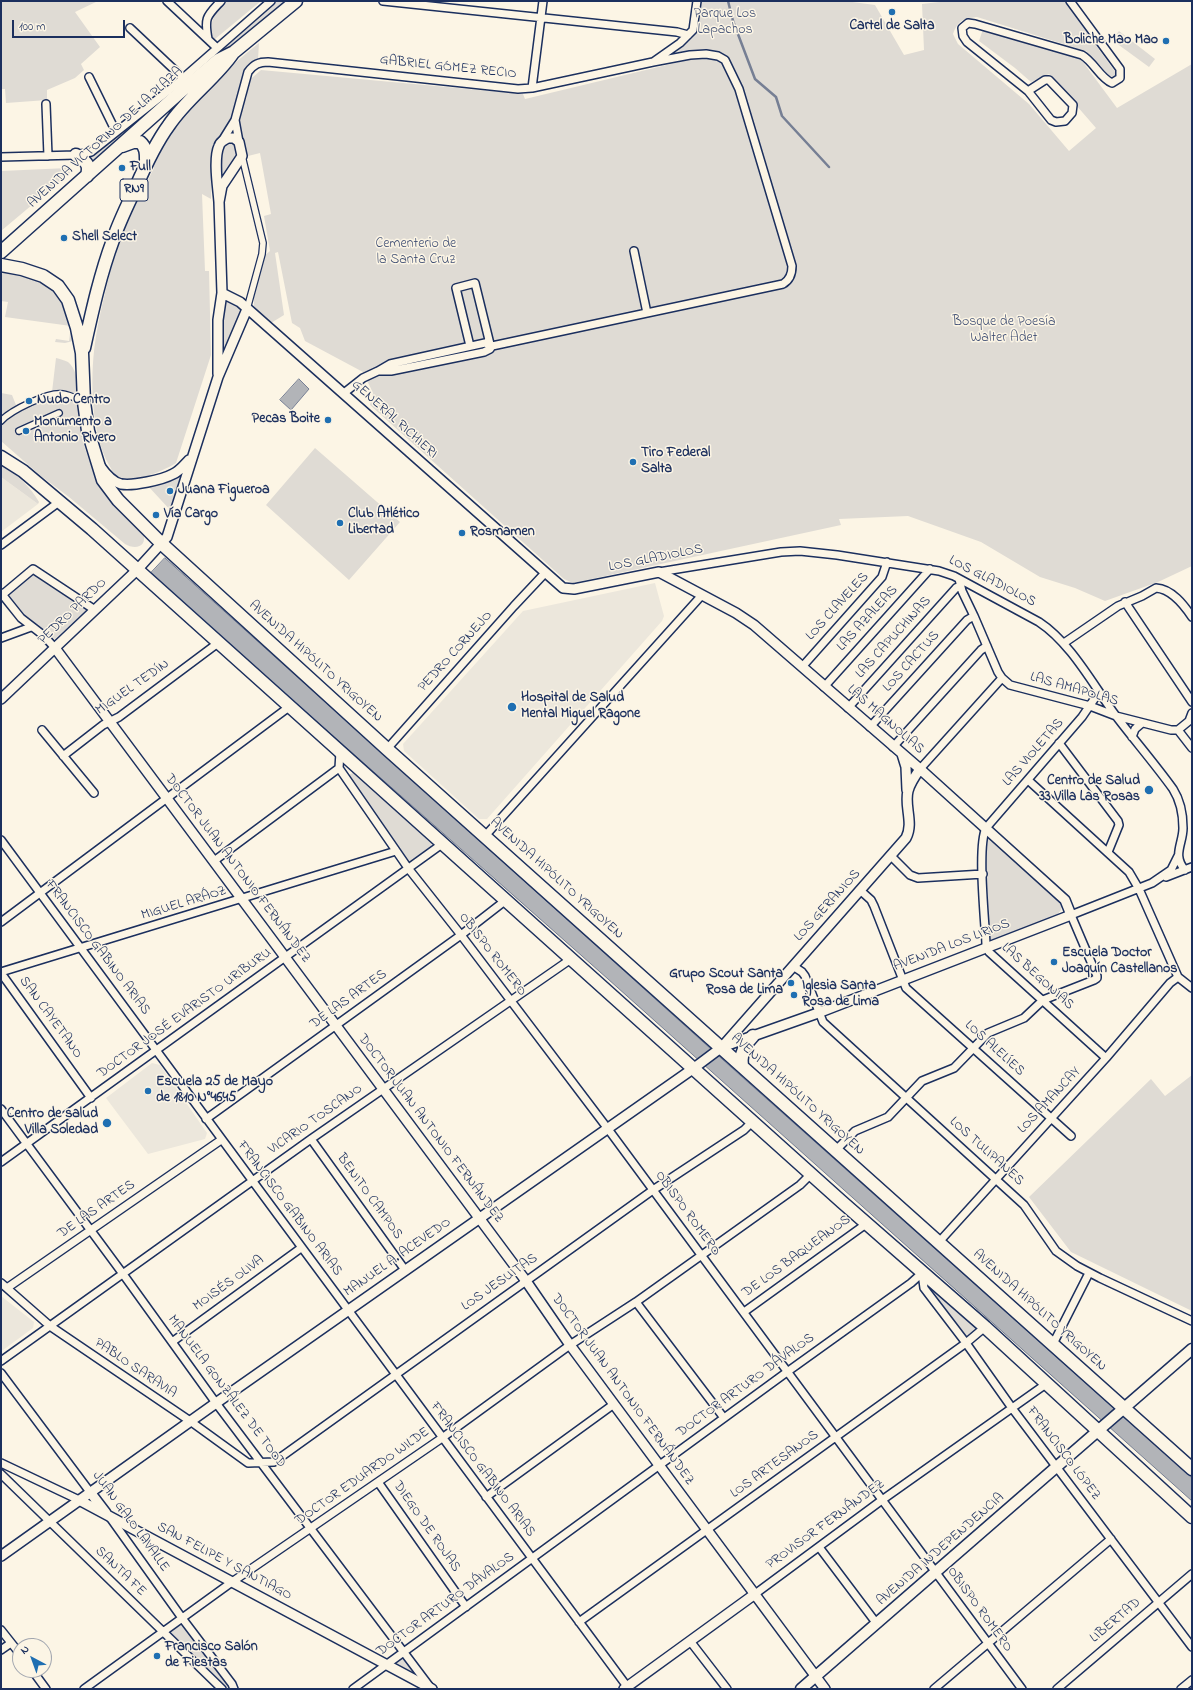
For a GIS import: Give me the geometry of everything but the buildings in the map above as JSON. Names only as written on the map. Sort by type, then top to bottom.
[{"type":"highway","name":"AVENIDA VICTORINO DE LA PLAZA","points":[[1,252],[218,60],[234,52],[296,1]]},
{"type":"highway","name":"AVENIDA VICTORINO DE LA PLAZA","points":[[82,353],[109,249],[146,164],[168,125],[194,94],[223,67],[234,52]]},
{"type":"highway","points":[[118,148],[128,143],[140,142],[144,145],[146,152],[146,164]]},
{"type":"highway","points":[[76,155],[87,164],[87,176]]},
{"type":"highway","name":"AVENIDA HIPÓLITO YRIGOYEN","points":[[1,265],[22,269],[43,276],[58,286],[68,300],[72,308],[82,353],[84,402],[88,431],[103,480],[111,491],[162,544],[485,836],[722,1046],[836,1150],[1192,1468]]},
{"type":"highway","points":[[1,457],[23,471],[137,570],[571,960],[694,1068],[866,1224],[985,1327],[1192,1517]]},
{"type":"highway","points":[[742,1065],[742,1052],[747,1042],[753,1036]]},
{"type":"main road","name":"AVENIDA INDEPENDENCIA","points":[[801,1689],[1192,1349]]},
{"type":"street","points":[[167,1],[216,47]]},
{"type":"street","points":[[208,39],[206,20],[208,15],[221,1]]},
{"type":"street","points":[[1,157],[76,155],[90,152],[183,78],[216,47],[271,1]]},
{"type":"street","points":[[383,1],[677,32],[688,35],[695,25],[697,1]]},
{"type":"street","points":[[532,88],[543,1]]},
{"type":"street","points":[[1028,91],[1045,80],[1049,80],[1073,105],[1072,113],[1065,121],[1056,122],[1046,116],[1028,91],[967,42],[963,36],[962,28],[968,23],[975,24],[1082,55],[1094,65],[1107,81],[1112,83],[1117,81],[1120,78],[1120,69],[1070,1]]},
{"type":"street","points":[[130,28],[183,78]]},
{"type":"street","name":"GABRIEL GÓMEZ RECIO","points":[[218,146],[235,120],[248,72],[256,64],[264,62],[518,89],[532,88],[653,62],[680,43],[688,35]]},
{"type":"street","points":[[344,393],[348,388],[362,378],[390,364],[485,342],[491,345],[788,282],[792,272],[786,245],[739,89],[725,60],[718,56],[706,54],[690,55],[653,62]]},
{"type":"street","points":[[89,77],[116,132]]},
{"type":"street","points":[[46,104],[48,156]]},
{"type":"street","name":"GABRIEL GÓMEZ RECIO","points":[[235,120],[239,142]]},
{"type":"street","points":[[228,138],[234,138],[239,142],[263,243],[262,254],[247,309],[218,377],[218,320],[222,293],[217,167],[218,146],[222,141],[228,138]]},
{"type":"street","points":[[219,202],[222,186],[242,156]]},
{"type":"street","points":[[634,251],[647,313]]},
{"type":"street","points":[[378,371],[391,371],[490,349],[491,345],[475,283],[456,288],[470,346]]},
{"type":"street","name":"GENERAL RICHIERI","points":[[222,293],[236,299],[344,393],[545,573]]},
{"type":"street","name":"PEDRO PARDO","points":[[1,699],[137,570],[162,544],[170,531],[218,377]]},
{"type":"street","points":[[1,421],[8,414],[18,409],[57,394],[69,396],[84,402]]},
{"type":"street","points":[[19,431],[59,413]]},
{"type":"street","points":[[96,460],[110,478],[122,484],[130,484],[166,478],[181,469],[192,458]]},
{"type":"street","points":[[1,545],[59,502]]},
{"type":"street","name":"LOS GLADIOLOS","points":[[545,573],[558,584],[569,589],[659,572],[781,552],[800,551],[887,562],[947,573],[959,582],[1039,622],[1057,635],[1064,643],[1116,716],[1177,795],[1183,816],[1182,842],[1178,854]]},
{"type":"street","name":"LOS CLAVELES","points":[[802,667],[882,577],[887,562]]},
{"type":"street","name":"DOCTOR JUAN ANTONIO FERNÁNDEZ","points":[[95,610],[33,569],[2,594],[21,618],[43,635],[55,648],[526,1281],[570,1345],[825,1689]]},
{"type":"street","name":"LAS AZALEAS","points":[[824,687],[930,569]]},
{"type":"street","name":"LAS MAGNOLIAS","points":[[659,572],[750,622],[920,769],[1062,896],[1071,915]]},
{"type":"street","name":"PEDRO CORNEJO","points":[[388,748],[545,573]]},
{"type":"street","points":[[920,769],[1002,678],[959,582]]},
{"type":"street","name":"LAS CAPUCHINAS","points":[[848,708],[956,588],[959,582]]},
{"type":"street","points":[[1064,643],[1125,602],[1142,596],[1156,588],[1159,588],[1178,599],[1192,617]]},
{"type":"street","points":[[485,836],[702,595]]},
{"type":"street","points":[[1125,602],[1187,692],[1192,702]]},
{"type":"street","name":"LOS CACTUS","points":[[870,727],[967,620],[974,616]]},
{"type":"street","points":[[1,638],[31,627]]},
{"type":"street","name":"MIGUEL TEDÍN","points":[[63,756],[103,725],[119,717],[218,644]]},
{"type":"street","points":[[893,747],[981,650],[987,646]]},
{"type":"street","name":"LAS AMAPOLAS","points":[[1002,678],[1010,685],[1090,706],[1116,716],[1142,723],[1171,730],[1178,730]]},
{"type":"street","name":"LAS VIOLETAS","points":[[986,828],[1060,743],[1090,706],[1099,692]]},
{"type":"street","points":[[1,922],[290,707]]},
{"type":"street","points":[[1192,713],[1189,720],[1178,730],[1192,748]]},
{"type":"street","points":[[1132,737],[1135,729],[1142,723]]},
{"type":"street","points":[[42,730],[94,793]]},
{"type":"street","points":[[1060,743],[1118,821],[1119,826],[1108,852]]},
{"type":"street","points":[[214,861],[339,768],[340,752]]},
{"type":"street","points":[[902,754],[906,767],[908,792]]},
{"type":"street","name":"OBISPO ROMERO","points":[[339,768],[408,868],[462,935],[608,1129],[1022,1689]]},
{"type":"street","name":"LOS GERANIOS","points":[[722,1046],[861,891],[909,833],[908,792],[913,779],[920,769]]},
{"type":"street","points":[[1028,780],[1126,868],[1139,889],[1178,977],[1192,988]]},
{"type":"street","name":"LAS BEGONIAS","points":[[986,828],[982,838],[982,874],[987,947],[991,954],[1106,1058]]},
{"type":"street","name":"FRANCISCO GABINO ARIAS","points":[[1,840],[627,1688]]},
{"type":"street","name":"DOCTOR JOSÉ EVARISTO URIBURU","points":[[1,1162],[442,844]]},
{"type":"street","name":"MIGUEL ARÁOZ","points":[[1,972],[242,900],[396,851]]},
{"type":"street","points":[[1178,854],[1180,864],[1188,868]]},
{"type":"street","name":"AVENIDA LOS LIRIOS","points":[[722,1046],[818,1013],[1139,889],[1158,880],[1170,870],[1174,865],[1178,854]]},
{"type":"street","points":[[891,856],[913,877],[918,878],[982,874]]},
{"type":"street","points":[[1158,880],[1188,868]]},
{"type":"street","name":"LOS ALELÍES","points":[[861,891],[871,900],[874,906],[906,988],[1072,1136]]},
{"type":"street","name":"DE LAS ARTES","points":[[206,1118],[462,935],[506,900]]},
{"type":"street","points":[[836,1150],[855,1131],[888,1117],[922,1081],[954,1068],[988,1033],[1024,1018],[1043,1000],[1097,978],[1071,915]]},
{"type":"street","name":"VICARIO TOSCANO","points":[[1,1362],[311,1139],[571,960]]},
{"type":"street","name":"LOS TULIPANES","points":[[793,966],[805,976],[818,1013],[823,1022],[1024,1205],[1052,1247],[1076,1266],[1089,1273],[1192,1321]]},
{"type":"street","name":"SAN CAYETANO","points":[[1,972],[91,1098]]},
{"type":"street","name":"LOS AMANCAY","points":[[939,1242],[1106,1058],[1170,983],[1178,977]]},
{"type":"street","name":"MANUEL A. ACEVEDO","points":[[1,1556],[216,1402],[608,1129],[694,1068],[722,1046]]},
{"type":"street","name":"MANUELA GONZÁLEZ DE TOOD","points":[[1,1109],[216,1402],[431,1689]]},
{"type":"street","name":"LOS JESUITAS","points":[[262,1462],[274,1462],[653,1190],[744,1130],[753,1121]]},
{"type":"street","name":"BENITO CAMPOS","points":[[311,1139],[405,1270]]},
{"type":"street","name":"DE LAS ARTES","points":[[7,1288],[221,1140]]},
{"type":"street","name":"DOCTOR EDUARDO WILDE","points":[[84,1689],[232,1582],[442,1438],[570,1345],[636,1302],[701,1256],[800,1185],[811,1174]]},
{"type":"street","name":"DE LOS BAQUEANOS","points":[[744,1312],[866,1224]]},
{"type":"street","name":"MOISÉS OLIVA","points":[[172,1342],[301,1248]]},
{"type":"street","name":"FRANCISCO LÓPEZ","points":[[922,1273],[924,1288],[966,1343],[1056,1468],[1111,1538],[1192,1647]]},
{"type":"street","name":"DOCTOR ARTURO DÁVALOS","points":[[353,1689],[911,1283],[922,1273]]},
{"type":"street","points":[[1053,1344],[1089,1273]]},
{"type":"street","name":"PABLO SARAVIA","points":[[1,1283],[50,1326],[190,1421],[248,1463],[262,1462]]},
{"type":"street","points":[[636,1302],[724,1418]]},
{"type":"street","name":"LOS ARTESANOS","points":[[579,1622],[966,1343],[985,1327]]},
{"type":"street","name":"JUAN GALO LAVALLE","points":[[1,1373],[109,1516],[182,1618],[232,1684],[234,1689]]},
{"type":"street","name":"PROVISOR FERNÁNDEZ","points":[[627,1688],[882,1500],[1046,1384]]},
{"type":"street","points":[[486,1497],[614,1404]]},
{"type":"street","name":"SAN FELIPE Y SANTIAGO","points":[[1,1463],[79,1500],[431,1689]]},
{"type":"street","name":"SANTA FE","points":[[1,1474],[222,1689]]},
{"type":"street","name":"DIEGO DE ROJAS","points":[[378,1482],[466,1607]]},
{"type":"street","points":[[934,1689],[1111,1538]]},
{"type":"street","points":[[819,1547],[877,1624]]},
{"type":"street","name":"LIBERTAD","points":[[1056,1689],[1192,1574]]},
{"type":"street","points":[[1,1630],[11,1643],[1,1650]]},
{"type":"street","points":[[690,1641],[727,1689]]},
{"type":"street","points":[[38,1678],[46,1689]]},
{"type":"street","points":[[1181,1689],[1192,1680]]},
{"type":"shaded area","points":[[299,379],[309,389],[291,410],[280,400]]},
{"type":"shaded area","points":[[1,477],[38,504],[1,532]]},
{"type":"shaded area","points":[[165,558],[722,1059],[1192,1478],[1192,1501],[608,979],[150,574]]},
{"type":"shaded area","name":"Hospital de Salud Mental Miguel Ragone","points":[[655,583],[664,616],[662,621],[487,819],[479,819],[404,751],[403,744],[523,611]]},
{"type":"shaded area","name":"Escuela 25 de Mayo de 1810 N°4645","points":[[152,1063],[160,1065],[207,1133],[205,1139],[148,1154],[106,1098]]},
{"type":"shaded area","points":[[1,1296],[34,1322],[33,1328],[3,1350],[1,1350]]},
{"type":"green space","points":[[1,1],[98,1],[75,12],[100,47],[81,64],[84,70],[75,78],[47,90],[47,100],[6,103],[5,89],[1,89]]},
{"type":"green space","points":[[226,1],[261,1],[215,39],[212,38],[212,22],[219,9]]},
{"type":"green space","points":[[274,1],[287,1],[92,165],[87,157],[110,143],[267,9]]},
{"type":"green space","points":[[701,1],[845,1],[875,5],[904,55],[924,50],[922,4],[948,1],[1064,1],[1116,73],[1115,78],[1109,77],[1086,51],[977,17],[959,23],[953,34],[958,44],[1029,104],[1069,151],[1096,128],[1049,74],[1031,82],[979,41],[983,29],[1080,58],[1117,108],[1192,64],[1192,566],[1158,582],[1105,601],[1075,588],[1040,577],[981,542],[908,516],[839,519],[841,525],[573,583],[564,579],[370,405],[373,393],[363,372],[305,341],[300,328],[292,323],[278,252],[275,253],[284,315],[271,323],[254,306],[254,297],[264,256],[270,251],[264,216],[271,214],[260,153],[244,157],[238,115],[247,97],[245,84],[261,70],[523,94],[525,99],[700,57],[708,49],[675,53],[690,41],[697,31],[700,20]]},
{"type":"green space","points":[[1119,31],[1155,59],[1149,67],[1112,40]]},
{"type":"green space","points":[[259,43],[258,59],[252,62],[245,71],[232,117],[212,151],[211,199],[202,194],[205,271],[209,271],[211,355],[176,463],[163,470],[146,476],[129,479],[122,478],[114,473],[103,452],[95,422],[92,389],[93,357],[103,302],[113,262],[126,226],[154,168],[152,166],[171,135],[199,98],[215,81]]},
{"type":"green space","points":[[236,141],[239,150],[221,181],[220,161],[222,146],[225,142]]},
{"type":"green space","points":[[68,168],[70,173],[1,231],[1,171]]},
{"type":"green space","points":[[8,271],[27,274],[62,294],[75,338],[73,341],[65,343],[55,342],[56,339],[69,341],[71,326],[5,317],[8,302],[1,301],[1,274]]},
{"type":"green space","points":[[227,301],[232,301],[241,307],[242,311],[225,351],[221,354],[223,305]]},
{"type":"green space","points":[[56,358],[68,362],[73,367],[78,384],[80,425],[86,453],[94,472],[111,499],[123,514],[143,533],[144,541],[140,546],[133,547],[125,544],[69,497],[41,476],[1,441],[1,393],[12,395],[16,405],[38,395],[44,395],[52,392]]},
{"type":"green space","points":[[315,448],[400,522],[349,580],[266,505]]},
{"type":"green space","points":[[1,464],[27,486],[36,496],[39,502],[38,504],[1,477]]},
{"type":"green space","points":[[184,472],[172,512],[148,486],[171,480]]},
{"type":"green space","points":[[33,572],[88,609],[55,639],[23,616],[7,594]]},
{"type":"green space","points":[[353,773],[432,840],[431,847],[408,864],[349,777],[350,774]]},
{"type":"green space","points":[[988,835],[1062,905],[1061,910],[1056,916],[992,940],[988,935],[985,838]]},
{"type":"green space","points":[[1192,1075],[1192,1311],[1071,1252],[1029,1197],[1151,1079],[1165,1096]]},
{"type":"green space","points":[[926,1281],[978,1326],[970,1335],[965,1337],[928,1289]]},
{"type":"green space","points":[[182,1620],[234,1689],[224,1689],[165,1632]]},
{"type":"green space","points":[[404,1653],[427,1685],[388,1665]]},
{"type":"waterway","points":[[728,1],[733,21],[755,79],[776,97],[782,116],[829,167]]},
{"type":"place","name":"Cartel de Salta","points":[[892,12]]},
{"type":"place","name":"Boliche Mao Mao","points":[[1166,41]]},
{"type":"place","name":"Full","points":[[122,168]]},
{"type":"place","name":"Shell Select","points":[[64,238]]},
{"type":"place","name":"Nudo Centro","points":[[29,401]]},
{"type":"place","name":"Pecas Boite","points":[[328,420]]},
{"type":"place","name":"Monumento a Antonio Rivero","points":[[26,431]]},
{"type":"place","name":"Tiro Federal Salta","points":[[633,462]]},
{"type":"place","name":"Juana Figueroa","points":[[170,491]]},
{"type":"place","name":"Vía Cargo","points":[[156,515]]},
{"type":"place","name":"Club Atlético Libertad","points":[[340,523]]},
{"type":"place","name":"Rosmamen","points":[[462,533]]},
{"type":"place","name":"Hospital de Salud Mental Miguel Ragone","points":[[512,707]]},
{"type":"place","name":"Centro de Salud 33 Villa Las Rosas","points":[[1149,790]]},
{"type":"place","name":"Escuela Doctor Joaquín Castellanos","points":[[1054,962]]},
{"type":"place","name":"Grupo Scout Santa Rosa de Lima","points":[[791,983]]},
{"type":"place","name":"Iglesia Santa Rosa de Lima","points":[[794,995]]},
{"type":"place","name":"Escuela 25 de Mayo de 1810 N°4645","points":[[148,1091]]},
{"type":"place","name":"Centro de salud Villa Soledad","points":[[107,1123]]},
{"type":"place","name":"Francisco Salón de Fiestas","points":[[157,1656]]},
{"type":"park label","name":"Parque Los Lapachos","points":[[725,24]]},
{"type":"park label","name":"Cementerio de la Santa Cruz","points":[[416,254]]},
{"type":"park label","name":"Bosque de Poesía Walter Adet","points":[[1004,332]]}]
